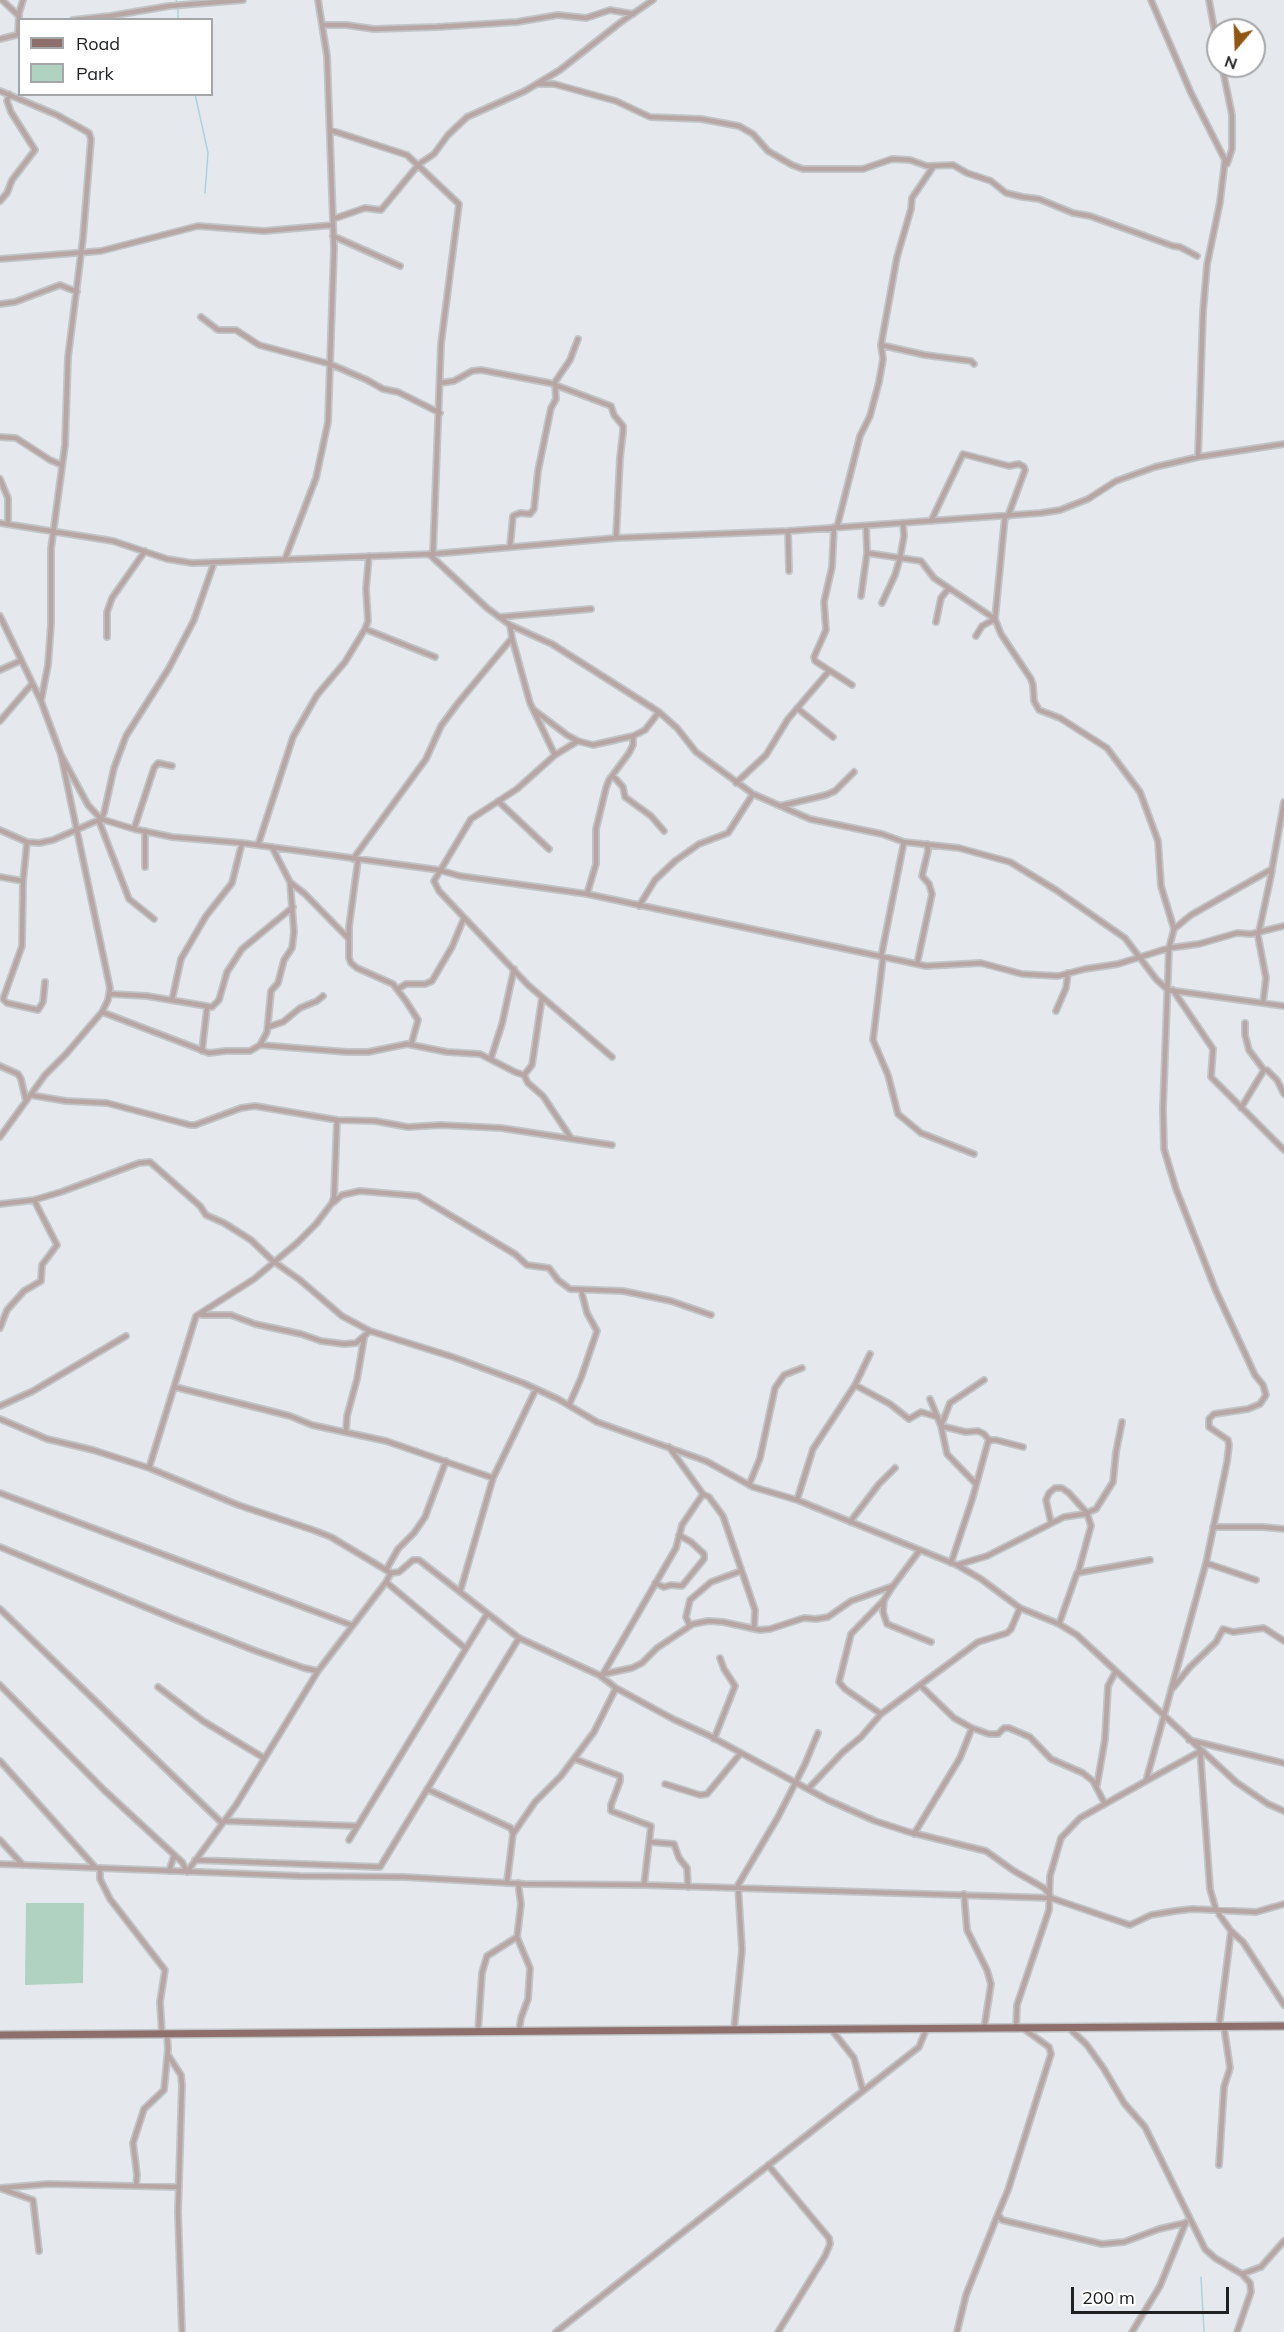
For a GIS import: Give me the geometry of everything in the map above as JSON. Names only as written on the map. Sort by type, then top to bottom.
[{"type":"main road","points":[[0,2035],[1284,2026]]},
{"type":"street","points":[[2,0],[19,16]]},
{"type":"street","points":[[19,16],[22,0]]},
{"type":"street","points":[[92,18],[169,6],[243,0]]},
{"type":"street","points":[[285,559],[316,478],[328,422],[333,222],[324,25],[318,0]]},
{"type":"street","points":[[0,259],[80,253],[130,245],[198,226],[264,231],[333,222],[365,208],[381,210],[419,164],[434,154],[448,135],[467,117],[538,84],[566,66],[653,0]]},
{"type":"street","points":[[1151,0],[1191,93],[1223,154],[1226,167]]},
{"type":"street","points":[[1209,0],[1212,18]]},
{"type":"street","points":[[324,25],[374,29],[437,27],[517,22],[558,15],[586,18],[610,10],[633,14]]},
{"type":"street","points":[[0,39],[18,34]]},
{"type":"street","points":[[1198,457],[1207,265],[1226,167],[1232,149],[1232,115],[1224,78]]},
{"type":"street","points":[[538,84],[554,84],[616,101],[650,117],[701,118],[739,126],[753,134],[768,151],[803,169],[862,169],[892,159],[910,160],[925,166],[953,165],[991,181],[1006,193],[1039,198],[1071,212],[1090,216],[1183,248],[1197,256]]},
{"type":"street","points":[[0,91],[40,107],[84,130],[90,136],[86,208],[68,357],[66,425],[52,533],[48,665],[41,701]]},
{"type":"street","points":[[0,201],[7,194],[12,180],[35,150],[12,112],[7,101],[9,94]]},
{"type":"street","points":[[330,130],[407,154],[458,201],[460,207],[441,344],[440,413],[431,554]]},
{"type":"street","points":[[852,685],[817,664],[814,657],[826,630],[824,602],[832,567],[836,527],[857,455],[860,436],[870,416],[879,382],[883,359],[881,345],[897,257],[912,198],[934,166]]},
{"type":"street","points":[[333,236],[400,266]]},
{"type":"street","points":[[0,304],[15,302],[60,285],[76,292]]},
{"type":"street","points":[[201,317],[218,330],[236,330],[259,345],[330,364],[383,389],[398,392],[440,413]]},
{"type":"street","points":[[510,546],[513,516],[520,513],[530,514],[534,509],[538,471],[550,411],[556,399],[556,380],[570,360],[578,339]]},
{"type":"street","points":[[881,345],[925,355],[971,361],[974,364]]},
{"type":"street","points":[[440,383],[454,381],[472,371],[480,370],[556,385],[611,406],[614,415],[623,426],[616,538]]},
{"type":"street","points":[[0,437],[16,438],[62,465]]},
{"type":"street","points":[[0,523],[113,541],[167,559],[214,563],[431,554],[616,538],[788,531],[1006,516],[1060,510],[1088,499],[1116,481],[1155,467],[1198,457],[1284,444]]},
{"type":"street","points":[[931,521],[963,454],[1009,466],[1019,464],[1024,466],[1025,470],[1006,516],[994,619]]},
{"type":"street","points":[[0,478],[8,498],[8,524]]},
{"type":"street","points":[[882,603],[900,558],[904,536],[903,523]]},
{"type":"street","points":[[861,596],[867,553],[866,526]]},
{"type":"street","points":[[788,531],[789,571]]},
{"type":"street","points":[[107,637],[107,612],[112,598],[145,551]]},
{"type":"street","points":[[867,553],[921,561],[934,578],[994,619],[1001,634],[1031,679],[1034,701],[1039,710],[1060,718],[1107,748],[1140,792],[1158,841],[1161,886],[1174,929],[1169,948],[1171,990],[1163,1109],[1164,1149],[1176,1190],[1216,1291],[1255,1375],[1266,1390],[1265,1399],[1260,1404],[1248,1409],[1214,1414],[1209,1419],[1209,1427],[1228,1440],[1229,1445],[1206,1563],[1146,1781]]},
{"type":"street","points":[[431,554],[499,617],[510,625],[552,644],[659,712],[677,728],[696,752],[753,794],[810,819],[882,834],[904,842],[959,848],[1010,862],[1056,890],[1125,938],[1156,979],[1171,990],[1213,1049],[1211,1077],[1284,1150]]},
{"type":"street","points":[[258,845],[293,737],[317,695],[345,662],[365,629],[368,621],[366,588],[369,556]]},
{"type":"street","points":[[0,830],[27,842],[43,842],[100,820],[104,813],[114,768],[126,736],[169,668],[189,630],[214,563]]},
{"type":"street","points":[[936,622],[941,598],[949,588]]},
{"type":"street","points":[[499,617],[591,609]]},
{"type":"street","points":[[0,616],[41,701],[61,755],[88,805],[100,820],[129,899],[154,919]]},
{"type":"street","points":[[976,636],[982,626],[994,619]]},
{"type":"street","points":[[510,625],[523,683],[555,755]]},
{"type":"street","points":[[365,629],[435,657]]},
{"type":"street","points":[[411,1045],[418,1020],[398,989],[387,980],[366,973],[351,963],[349,939],[356,860],[426,759],[441,726],[512,638]]},
{"type":"street","points":[[0,670],[20,661]]},
{"type":"street","points":[[736,783],[766,755],[788,719],[829,671]]},
{"type":"street","points":[[0,721],[32,685]]},
{"type":"street","points":[[797,708],[833,737]]},
{"type":"street","points":[[534,711],[578,741],[593,745],[633,736],[645,730],[659,712]]},
{"type":"street","points":[[586,894],[597,859],[595,841],[597,824],[606,788],[631,749],[633,736]]},
{"type":"street","points":[[578,741],[555,755],[517,789],[471,819],[434,881],[436,887],[464,918],[542,997],[612,1057]]},
{"type":"street","points":[[0,1137],[45,1075],[102,1012],[110,993],[61,755]]},
{"type":"street","points":[[134,829],[154,768],[158,763],[172,766]]},
{"type":"street","points":[[778,806],[836,791],[854,772]]},
{"type":"street","points":[[613,776],[623,787],[625,797],[651,816],[664,831]]},
{"type":"street","points":[[639,906],[656,880],[675,861],[699,844],[728,833],[753,794]]},
{"type":"street","points":[[498,801],[549,849]]},
{"type":"street","points":[[1263,1003],[1266,983],[1262,950],[1258,940],[1284,802]]},
{"type":"street","points":[[100,820],[172,837],[258,845],[439,870],[460,876],[586,894],[917,964],[939,966],[981,963],[1022,974],[1047,976],[1118,964],[1169,948],[1199,944],[1236,933],[1251,934],[1284,926]]},
{"type":"street","points":[[145,831],[145,867]]},
{"type":"street","points":[[27,842],[23,881],[22,946],[3,999],[7,1003],[38,1010],[43,1002],[45,982]]},
{"type":"street","points":[[904,842],[882,958],[873,1040],[888,1075],[898,1114],[921,1133],[974,1154]]},
{"type":"street","points":[[172,1000],[181,959],[206,916],[232,883],[242,843]]},
{"type":"street","points":[[917,964],[932,894],[932,888],[922,876],[928,851],[927,844]]},
{"type":"street","points":[[102,1012],[212,1054],[226,1051],[250,1051],[260,1045],[268,1027],[271,992],[278,983],[282,963],[294,944],[290,882],[272,848]]},
{"type":"street","points":[[1174,929],[1191,915],[1272,869]]},
{"type":"street","points":[[0,877],[23,881]]},
{"type":"street","points":[[290,882],[349,939]]},
{"type":"street","points":[[110,993],[212,1007],[219,1000],[227,972],[242,949],[293,907]]},
{"type":"street","points":[[398,989],[406,984],[425,984],[432,981],[452,947],[464,918]]},
{"type":"street","points":[[491,1058],[502,1024],[514,969]]},
{"type":"street","points":[[1056,1011],[1066,988],[1068,973]]},
{"type":"street","points":[[1171,990],[1284,1006]]},
{"type":"street","points":[[268,1027],[283,1022],[300,1008],[323,996]]},
{"type":"street","points":[[524,1075],[532,1065],[542,997]]},
{"type":"street","points":[[202,1051],[207,1008]]},
{"type":"street","points":[[1245,1023],[1249,1050],[1264,1070],[1277,1080],[1284,1094]]},
{"type":"street","points":[[260,1045],[347,1052],[368,1052],[411,1045],[447,1052],[474,1053],[491,1058],[524,1075],[528,1083],[543,1096],[571,1138]]},
{"type":"street","points":[[0,1066],[18,1074],[26,1101]]},
{"type":"street","points":[[1241,1108],[1264,1070]]},
{"type":"street","points":[[30,1095],[66,1101],[107,1103],[195,1125],[241,1108],[255,1106],[337,1120],[375,1121],[408,1126],[460,1125],[612,1145]]},
{"type":"street","points":[[332,1203],[337,1120]]},
{"type":"street","points":[[0,1204],[34,1200],[146,1161],[183,1190],[206,1215],[251,1240],[273,1261],[300,1280],[342,1316],[370,1331],[462,1360],[536,1389],[597,1422],[706,1461],[749,1485],[797,1500],[957,1565],[1020,1608],[1059,1624],[1077,1635],[1200,1751],[1250,1793],[1284,1811]]},
{"type":"street","points":[[149,1468],[176,1387],[196,1316],[254,1279],[310,1231],[332,1203],[342,1195],[360,1191],[418,1196],[515,1254],[527,1265],[549,1268],[563,1285],[581,1290],[623,1291],[671,1301],[711,1315]]},
{"type":"street","points":[[0,1328],[7,1310],[24,1291],[41,1281],[42,1265],[57,1245],[34,1200]]},
{"type":"street","points":[[569,1405],[597,1331],[587,1313],[581,1290]]},
{"type":"street","points":[[196,1316],[207,1314],[231,1316],[321,1341],[344,1344],[356,1343],[370,1331]]},
{"type":"street","points":[[0,1406],[33,1391],[126,1336]]},
{"type":"street","points":[[346,1432],[347,1416],[357,1379],[364,1338]]},
{"type":"street","points":[[797,1500],[813,1449],[855,1384],[870,1354]]},
{"type":"street","points":[[749,1485],[760,1458],[775,1388],[784,1375],[802,1368]]},
{"type":"street","points":[[941,1426],[950,1403],[984,1380]]},
{"type":"street","points":[[855,1384],[890,1404],[909,1419],[921,1412],[938,1417]]},
{"type":"street","points":[[176,1387],[290,1416],[312,1425],[386,1441],[493,1478]]},
{"type":"street","points":[[460,1592],[493,1478],[536,1389]]},
{"type":"street","points":[[930,1399],[941,1426],[947,1454],[976,1484]]},
{"type":"street","points":[[0,1419],[47,1438],[149,1468],[238,1505],[331,1537],[391,1573],[399,1572],[413,1560],[419,1560],[519,1638],[601,1675],[616,1688],[673,1719],[714,1738],[795,1783],[875,1821],[914,1834],[986,1851],[1014,1871],[1044,1887],[1051,1898]]},
{"type":"street","points":[[957,1565],[987,1556],[1064,1517],[1087,1513],[1098,1507],[1111,1488],[1122,1422]]},
{"type":"street","points":[[941,1426],[966,1432],[980,1432],[990,1441],[1003,1441],[1023,1447]]},
{"type":"street","points":[[951,1563],[990,1441]]},
{"type":"street","points":[[669,1447],[703,1494],[714,1503],[723,1516],[755,1610],[754,1629]]},
{"type":"street","points":[[386,1570],[398,1549],[414,1533],[425,1517],[446,1461]]},
{"type":"street","points":[[850,1522],[879,1484],[895,1468]]},
{"type":"street","points":[[1051,1523],[1046,1500],[1055,1488],[1062,1488],[1087,1513],[1091,1526],[1078,1573],[1059,1624]]},
{"type":"street","points":[[0,1493],[351,1624]]},
{"type":"street","points":[[601,1675],[678,1545],[682,1525],[703,1494]]},
{"type":"street","points":[[1213,1527],[1284,1529]]},
{"type":"street","points":[[655,1583],[664,1587],[682,1586],[704,1559],[704,1554],[692,1542],[679,1535]]},
{"type":"street","points":[[0,1547],[174,1619],[304,1668],[318,1671]]},
{"type":"street","points":[[881,1714],[845,1689],[839,1682],[851,1634],[884,1600],[920,1550]]},
{"type":"street","points":[[1078,1573],[1150,1560]]},
{"type":"street","points":[[1206,1563],[1256,1580]]},
{"type":"street","points":[[690,1626],[686,1617],[690,1600],[711,1582],[741,1571]]},
{"type":"street","points":[[187,1872],[236,1805],[318,1671],[351,1624],[368,1608],[391,1573]]},
{"type":"street","points":[[386,1582],[465,1648]]},
{"type":"street","points":[[601,1675],[632,1668],[642,1663],[657,1648],[690,1626],[708,1621],[754,1629],[770,1629],[804,1618],[822,1619],[866,1594],[893,1586]]},
{"type":"street","points":[[884,1600],[883,1612],[887,1624],[931,1642]]},
{"type":"street","points":[[808,1789],[881,1714],[978,1642],[1007,1633],[1020,1608]]},
{"type":"street","points":[[0,1609],[223,1822],[356,1826]]},
{"type":"street","points":[[349,1840],[487,1614]]},
{"type":"street","points":[[1172,1689],[1190,1667],[1216,1642],[1223,1629],[1233,1632],[1264,1628],[1284,1641]]},
{"type":"street","points":[[381,1877],[380,1867],[519,1638]]},
{"type":"street","points":[[714,1738],[735,1686],[720,1658]]},
{"type":"street","points":[[304,1668],[310,1683]]},
{"type":"street","points":[[1097,1786],[1105,1739],[1108,1686],[1116,1671]]},
{"type":"street","points":[[0,1685],[104,1791],[182,1862],[187,1872]]},
{"type":"street","points":[[920,1685],[954,1718],[972,1728],[989,1734],[998,1734],[1004,1728],[1009,1728],[1030,1737],[1051,1759],[1083,1773],[1097,1786],[1105,1804]]},
{"type":"street","points":[[158,1687],[203,1721],[264,1758]]},
{"type":"street","points":[[513,1834],[535,1802],[575,1759],[600,1722],[616,1688]]},
{"type":"street","points":[[914,1834],[960,1758],[972,1728]]},
{"type":"street","points":[[734,2030],[741,1950],[738,1885],[778,1817],[818,1733]]},
{"type":"street","points":[[1189,1740],[1284,1763]]},
{"type":"street","points":[[957,2332],[966,2295],[1011,2179],[1051,2054],[1048,2047],[1020,2029],[1017,2005],[1045,1925],[1051,1898],[1050,1876],[1061,1838],[1080,1818],[1200,1751]]},
{"type":"street","points":[[1200,1751],[1210,1889],[1216,1910],[1231,1931],[1243,1942],[1284,2005]]},
{"type":"street","points":[[665,1784],[700,1795],[707,1794],[740,1754]]},
{"type":"street","points":[[575,1759],[620,1776],[610,1809],[613,1813],[651,1826],[644,1885]]},
{"type":"street","points":[[0,1761],[98,1868],[100,1879],[110,1899],[165,1970],[160,2002],[168,2055],[164,2090],[144,2109],[134,2143],[136,2186]]},
{"type":"street","points":[[427,1789],[509,1826],[513,1830],[507,1882]]},
{"type":"street","points":[[0,1840],[23,1865]]},
{"type":"street","points":[[650,1842],[675,1844],[679,1858],[687,1868],[688,1887]]},
{"type":"street","points":[[169,1871],[174,1856]]},
{"type":"street","points":[[195,1860],[380,1867]]},
{"type":"street","points":[[0,1864],[518,1883],[1051,1898],[1130,1925],[1151,1915],[1192,1909],[1263,1912],[1284,1905]]},
{"type":"street","points":[[518,1883],[521,1904],[517,1937],[530,1968],[528,1999],[519,2031]]},
{"type":"street","points":[[964,1894],[967,1930],[987,1970],[991,1984],[984,2029]]},
{"type":"street","points":[[1219,2165],[1224,2087],[1230,2068],[1222,2027],[1231,1931]]},
{"type":"street","points":[[478,2032],[482,1973],[487,1956],[517,1937]]},
{"type":"street","points":[[831,2029],[854,2058],[863,2091]]},
{"type":"street","points":[[1070,2029],[1087,2045],[1124,2103],[1145,2127],[1188,2216],[1209,2253],[1242,2274],[1250,2283],[1251,2292],[1237,2332]]},
{"type":"street","points":[[556,2332],[919,2047],[926,2030]]},
{"type":"street","points":[[168,2055],[179,2072],[182,2085],[179,2187],[182,2332]]},
{"type":"street","points":[[768,2165],[830,2241],[825,2256],[778,2332]]},
{"type":"street","points":[[0,2188],[48,2184],[179,2187]]},
{"type":"street","points":[[0,2188],[33,2200],[39,2251]]},
{"type":"street","points":[[998,2214],[1005,2222],[1102,2244],[1124,2242],[1159,2229],[1185,2223]]},
{"type":"street","points":[[1132,2332],[1161,2286],[1188,2216]]},
{"type":"street","points":[[1242,2274],[1261,2267],[1284,2241]]},
{"type":"green space","points":[[26,1903],[84,1903],[83,1983],[25,1985]]},
{"type":"waterway","points":[[178,9],[178,18]]},
{"type":"waterway","points":[[195,96],[208,153],[205,193]]},
{"type":"waterway","points":[[1201,2277],[1204,2332]]}]
